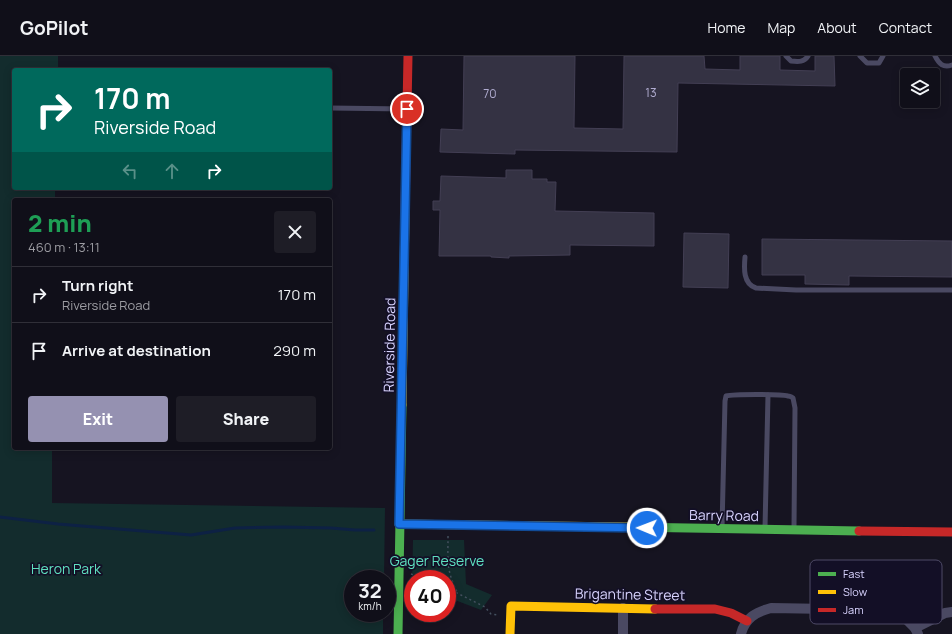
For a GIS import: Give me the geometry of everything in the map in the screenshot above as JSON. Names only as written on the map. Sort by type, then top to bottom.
[{"type":"street","name":"Riverside Road","points":[[398,634],[408,56]]},
{"type":"street","name":"Barry Road","points":[[399,524],[952,532]]},
{"type":"street","name":"Brigantine Street","points":[[511,606],[715,609],[732,613],[747,621]]},
{"type":"street","points":[[510,634],[511,606]]},
{"type":"street","points":[[623,608],[623,634]]},
{"type":"street","points":[[741,634],[747,621],[757,612],[771,608],[810,609]]},
{"type":"street","points":[[942,615],[952,612]]},
{"type":"street","points":[[916,631],[927,624]]},
{"type":"lane","points":[[786,56],[791,61],[801,62],[808,56]]},
{"type":"lane","points":[[860,56],[867,63],[879,63],[883,56]]},
{"type":"lane","points":[[935,56],[938,64],[943,66],[952,65]]},
{"type":"lane","points":[[332,108],[407,109]]},
{"type":"lane","points":[[745,257],[744,265],[748,283],[756,288],[796,290],[952,290]]},
{"type":"lane","points":[[765,530],[768,395]]},
{"type":"lane","points":[[722,529],[726,396],[786,395],[794,398],[795,408],[794,530]]},
{"type":"path","points":[[448,536],[447,566],[450,578],[458,594],[485,607],[491,614],[498,616],[511,606]]},
{"type":"green space","name":"Heron Park","points":[[0,56],[58,56],[58,68],[12,68],[12,190],[55,190],[55,198],[12,198],[12,450],[52,450],[52,503],[385,508],[384,570],[344,570],[344,622],[383,622],[383,634],[0,634]]},
{"type":"green space","name":"Gager Reserve","points":[[413,540],[464,540],[466,584],[492,595],[481,610],[456,600],[456,570],[412,570]]},
{"type":"building","points":[[464,56],[575,56],[574,128],[623,129],[624,56],[704,56],[705,69],[740,70],[740,56],[780,56],[780,70],[815,71],[815,56],[834,56],[835,86],[678,83],[677,152],[515,150],[515,154],[440,152],[441,129],[463,130]]},
{"type":"building","points":[[506,170],[532,170],[532,179],[547,179],[547,182],[556,182],[555,211],[654,213],[654,246],[570,245],[570,255],[509,256],[509,258],[491,256],[439,256],[440,210],[433,210],[433,201],[440,201],[441,176],[506,178]]},
{"type":"building","points":[[684,233],[729,234],[728,288],[683,287]]},
{"type":"building","points":[[762,239],[952,241],[952,277],[849,276],[849,285],[805,284],[805,275],[762,275]]},
{"type":"waterway","points":[[0,517],[58,524],[191,535],[235,528],[283,527],[374,530]]},
{"type":"traffic: fast","points":[[398,634],[402,405]]},
{"type":"traffic: fast","points":[[627,527],[859,531]]},
{"type":"traffic: slow","points":[[402,405],[405,212]]},
{"type":"traffic: slow","points":[[399,524],[627,527]]},
{"type":"traffic: slow","points":[[510,634],[511,606],[655,609]]},
{"type":"traffic: jam","points":[[405,212],[408,56]]},
{"type":"traffic: jam","points":[[859,531],[952,532]]},
{"type":"traffic: jam","points":[[655,609],[715,609],[731,613],[747,621]]},
{"type":"route","points":[[407,109],[399,524],[647,528]]}]
